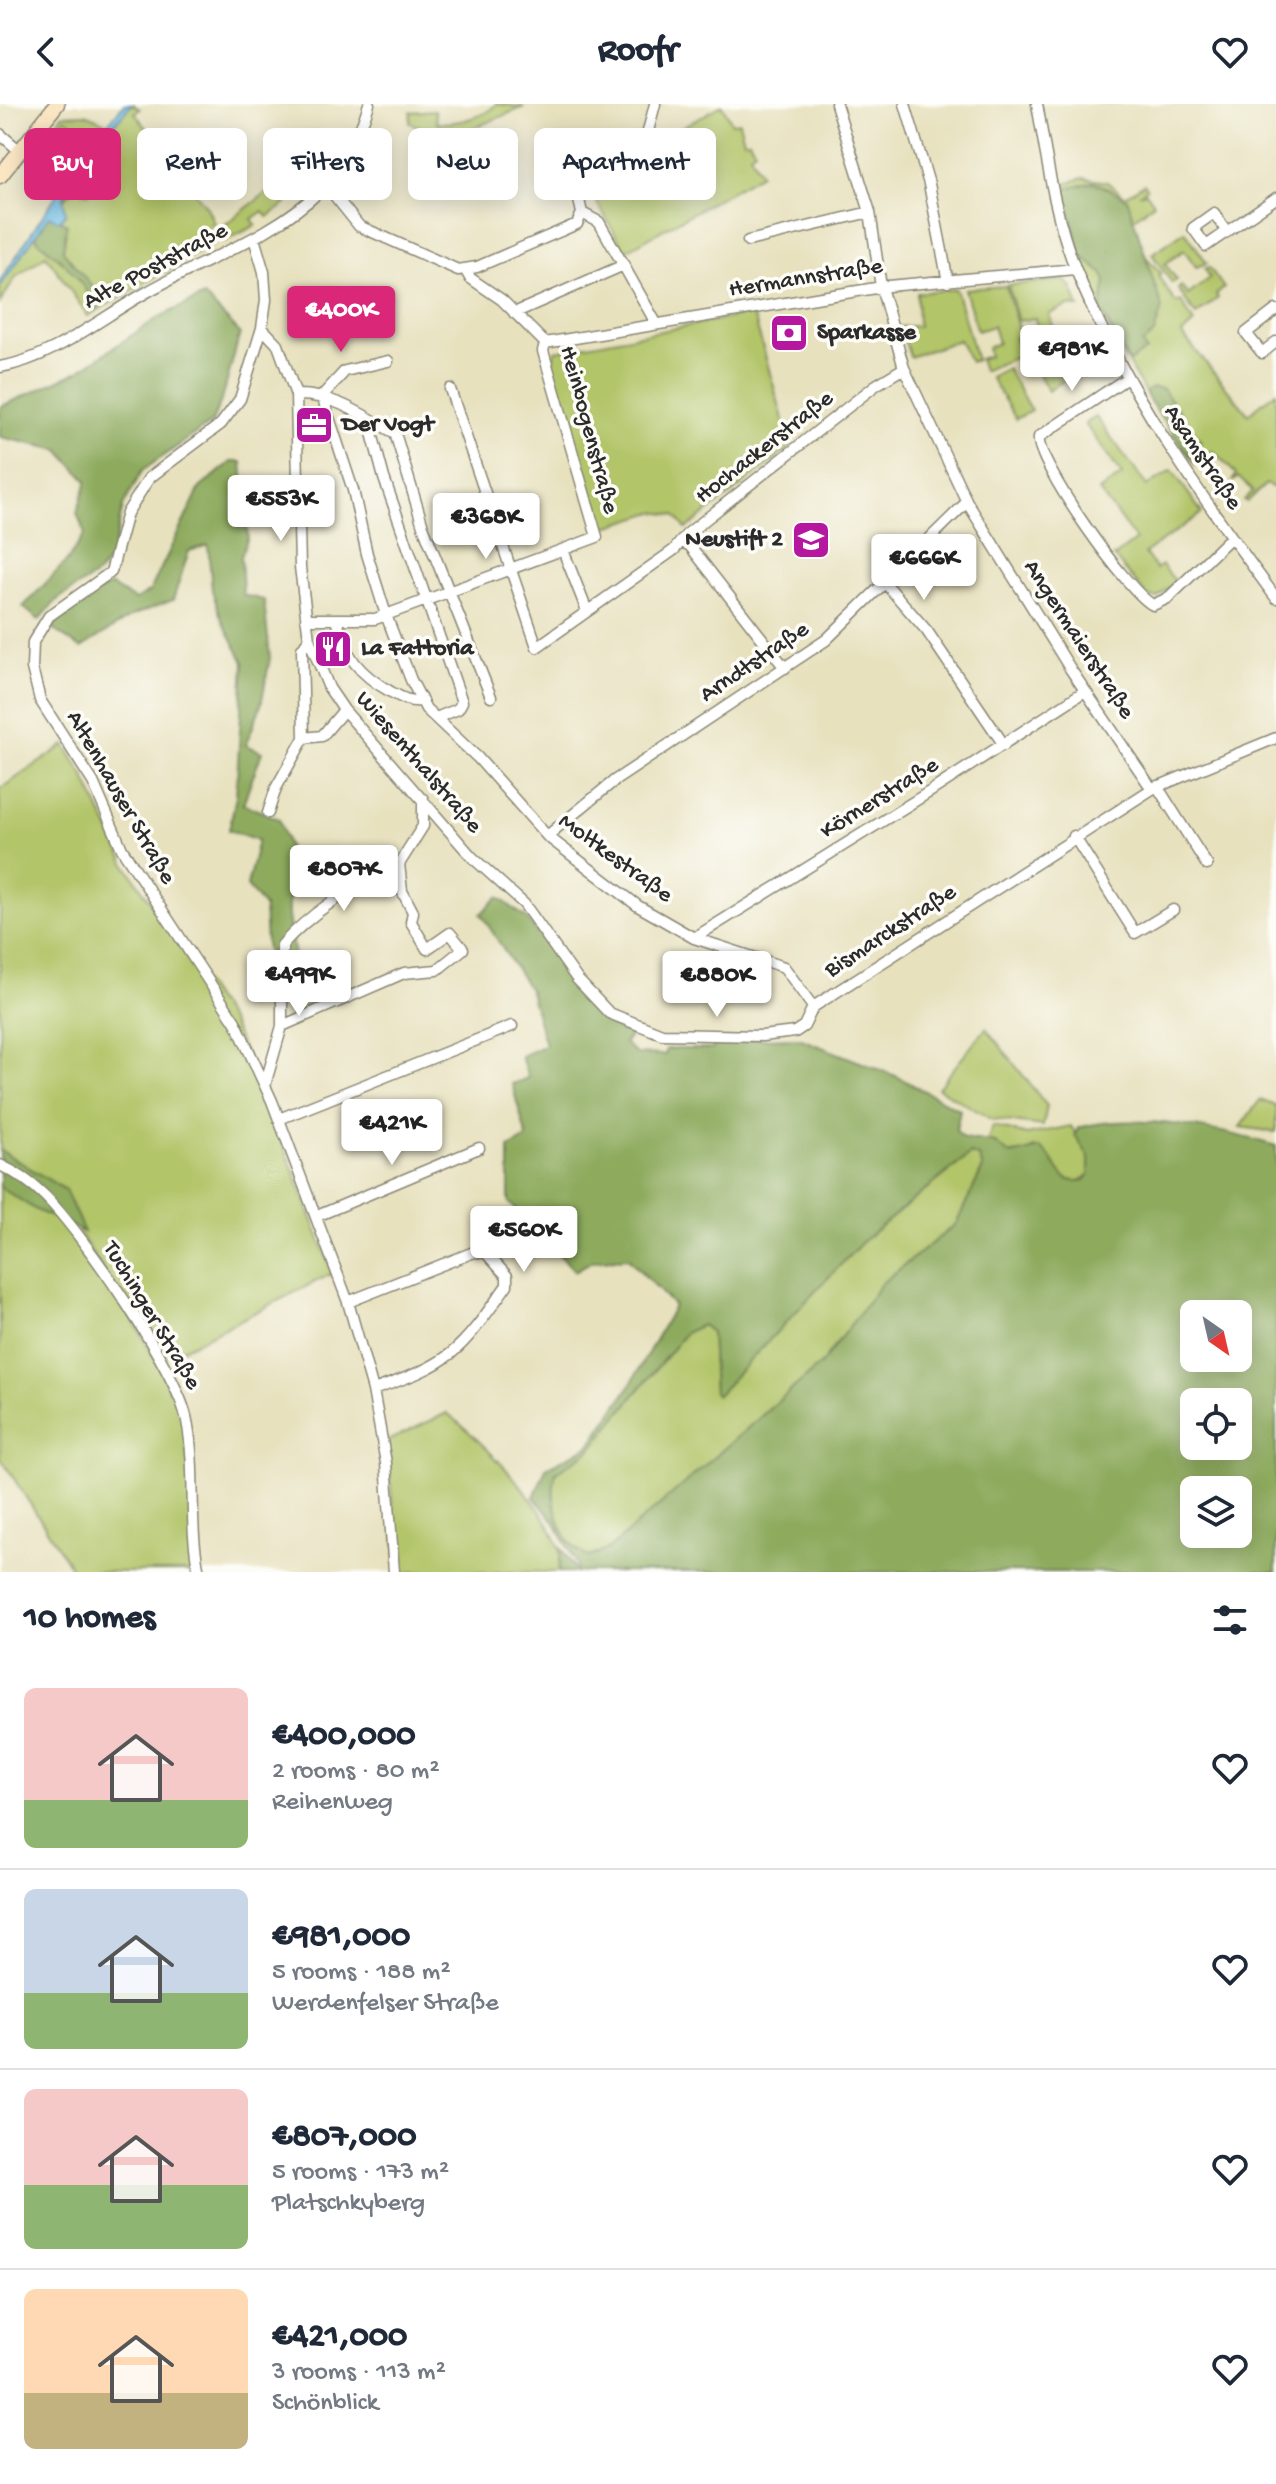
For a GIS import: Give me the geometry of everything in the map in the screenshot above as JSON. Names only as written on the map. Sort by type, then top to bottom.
[{"type":"main road","points":[[0,176],[57,104]]},
{"type":"street","name":"Alte Poststraße","points":[[359,128],[369,104]]},
{"type":"street","points":[[338,200],[359,226],[449,268],[466,271],[570,228],[581,220],[575,183],[646,139],[655,104]]},
{"type":"street","name":"Angermaierstraße","points":[[836,104],[870,212],[881,287],[904,368],[967,502],[1085,691],[1207,865]]},
{"type":"street","points":[[905,104],[929,184],[948,282]]},
{"type":"street","name":"Asamstraße","points":[[1037,104],[1050,177],[1075,269],[1127,378],[1177,460],[1276,598]]},
{"type":"street","points":[[0,134],[20,151]]},
{"type":"street","points":[[1227,232],[1276,198]]},
{"type":"street","name":"Alte Poststraße","points":[[0,367],[33,357],[166,282],[254,238],[309,200]]},
{"type":"street","points":[[748,241],[870,212]]},
{"type":"street","points":[[582,213],[599,222],[656,323]]},
{"type":"street","points":[[254,238],[264,272],[266,300],[262,328]]},
{"type":"street","points":[[514,313],[624,265]]},
{"type":"street","name":"Hermannstraße","points":[[545,343],[881,287],[1075,269]]},
{"type":"street","name":"Heinbogenstraße","points":[[466,271],[470,278],[545,343],[543,351],[597,537],[563,550]]},
{"type":"street","points":[[1276,310],[1246,333],[1262,353],[1276,342]]},
{"type":"street","name":"Wiesenthalstraße","points":[[262,328],[278,345],[296,395],[297,518],[306,619],[309,639],[329,688],[344,710],[472,857],[524,904],[593,998],[609,1013],[633,1024]]},
{"type":"street","name":"Altenhauser Straße","points":[[262,328],[235,408],[215,430],[149,478],[127,513],[111,572],[49,616],[35,636],[31,658],[36,691],[93,782],[122,849],[216,990],[279,1119],[348,1302],[373,1390],[386,1463],[394,1572]]},
{"type":"street","points":[[322,396],[345,371],[388,361]]},
{"type":"street","name":"Hochackerstraße","points":[[509,570],[537,647],[683,542],[687,534],[904,368]]},
{"type":"street","points":[[1127,378],[1044,432],[1037,440],[1076,511],[1147,602],[1164,601],[1231,537]]},
{"type":"street","points":[[450,389],[509,570]]},
{"type":"street","points":[[296,395],[322,396],[349,405],[395,433],[423,526],[491,697]]},
{"type":"street","name":"Moltkestraße","points":[[322,396],[353,490],[367,554],[386,615],[421,701],[478,758],[547,836],[638,906],[694,938],[784,967],[813,1007]]},
{"type":"street","points":[[368,418],[384,478],[462,702],[458,709],[436,718]]},
{"type":"street","name":"Arndtstraße","points":[[547,836],[614,781],[826,640],[967,502]]},
{"type":"street","points":[[683,542],[690,546],[785,668]]},
{"type":"street","points":[[306,619],[366,621],[563,550],[587,611]]},
{"type":"street","points":[[886,584],[927,631],[1004,745]]},
{"type":"street","name":"Moltkestraße","points":[[337,619],[340,639],[361,674],[410,702],[421,701]]},
{"type":"street","points":[[268,813],[276,788],[304,738],[302,649],[309,639]]},
{"type":"street","name":"Körnerstraße","points":[[694,938],[1085,691]]},
{"type":"street","points":[[304,738],[322,736],[344,710]]},
{"type":"street","name":"Bismarckstraße","points":[[633,1024],[662,1034],[782,1035],[804,1026],[813,1007],[1154,787],[1276,738]]},
{"type":"street","points":[[282,1026],[404,973],[437,970],[463,949],[450,933],[427,949],[411,922],[413,912],[402,891],[399,864],[423,826],[423,799]]},
{"type":"street","points":[[1074,836],[1135,933],[1173,910]]},
{"type":"street","points":[[265,1085],[282,1026],[282,945],[302,922],[333,900],[390,866],[399,864]]},
{"type":"street","points":[[279,1119],[512,1026]]},
{"type":"street","points":[[317,1216],[479,1148]]},
{"type":"street","name":"Tuchinger Straße","points":[[0,1165],[28,1182],[64,1216],[108,1279],[178,1393],[191,1447],[195,1551],[199,1572]]},
{"type":"street","points":[[348,1302],[474,1252],[486,1253],[507,1276],[507,1285],[465,1344],[446,1361],[373,1390]]},
{"type":"green space","points":[[132,104],[140,109],[135,113],[146,128],[137,128],[137,200],[201,200],[214,223],[202,233],[211,245],[88,316],[46,255],[16,277],[0,303],[0,287],[59,200],[121,200],[121,128],[110,128]]},
{"type":"green space","points":[[496,104],[524,107],[474,128],[425,128],[410,123],[411,112],[435,110],[437,123],[470,119]]},
{"type":"green space","points":[[722,105],[732,123],[739,122],[744,140],[749,140],[755,150],[750,154],[761,174],[716,199],[716,128],[681,128]]},
{"type":"green space","points":[[86,114],[108,124],[105,128],[78,128],[66,119],[60,125],[57,123],[62,115]]},
{"type":"green space","points":[[1083,178],[1107,182],[1125,196],[1144,184],[1147,188],[1139,194],[1146,192],[1154,203],[1133,219],[1146,257],[1161,273],[1158,276],[1176,303],[1181,301],[1194,323],[1182,334],[1248,414],[1276,392],[1276,489],[1266,484],[1247,502],[1244,500],[1253,491],[1238,477],[1232,482],[1236,474],[1213,451],[1208,455],[1202,450],[1194,458],[1196,466],[1149,400],[1095,305],[1079,263],[1063,184]]},
{"type":"green space","points":[[1094,182],[1127,198],[1162,308],[1154,334],[1142,344],[1146,351],[1129,362],[1101,310],[1106,281],[1102,273],[1081,256],[1064,189]]},
{"type":"green space","points":[[263,195],[263,200],[283,200],[286,204],[268,217],[263,211],[252,219],[256,225],[225,241],[218,230]]},
{"type":"green space","points":[[595,200],[715,200],[625,251]]},
{"type":"green space","points":[[49,215],[67,224],[63,251],[100,296],[98,309],[92,308],[79,279],[38,241],[36,236]]},
{"type":"green space","points":[[1185,231],[1207,263],[1196,267],[1184,250],[1165,264],[1177,280],[1172,283],[1152,254]]},
{"type":"green space","points":[[1209,267],[1224,288],[1216,295],[1218,298],[1196,315],[1178,289],[1181,286],[1188,295],[1210,278],[1205,269]]},
{"type":"green space","points":[[1064,280],[1071,286],[1079,307],[1068,306],[1049,314],[1059,344],[1026,353],[1022,337],[1038,333],[1035,318],[1018,321],[1008,285]]},
{"type":"green space","points":[[1006,286],[1020,336],[1015,338],[1021,355],[983,371],[979,359],[989,356],[987,348],[998,343],[993,326],[977,331],[965,289]]},
{"type":"green space","points":[[956,289],[976,360],[970,362],[959,340],[910,357],[900,327],[918,326],[917,293]]},
{"type":"green space","points":[[204,296],[240,333],[223,396],[212,422],[142,471],[123,506],[112,555],[98,574],[58,599],[39,620],[23,607],[68,560],[85,534],[77,513],[87,481],[59,450],[0,437],[0,407],[77,372],[159,317]]},
{"type":"green space","points":[[750,314],[755,320],[791,447],[686,529],[675,515],[654,512],[600,529],[552,365],[555,351]]},
{"type":"green space","points":[[1094,344],[1101,355],[1048,391],[1031,359],[1047,358]]},
{"type":"green space","points":[[1007,368],[1031,411],[1016,419],[990,377]]},
{"type":"green space","points":[[1152,388],[1163,389],[1201,442],[1189,455],[1149,400],[1146,392]]},
{"type":"green space","points":[[1096,417],[1147,486],[1172,470],[1202,513],[1145,553],[1156,569],[1162,565],[1176,582],[1157,598],[1148,597],[1114,557],[1136,540],[1099,491],[1122,475],[1085,424]]},
{"type":"green space","points":[[231,462],[242,462],[248,537],[241,556],[243,595],[264,600],[270,658],[261,705],[246,745],[262,752],[243,804],[279,819],[291,856],[295,880],[288,915],[295,969],[288,990],[273,979],[266,944],[264,907],[247,886],[258,840],[229,830],[236,796],[244,662],[222,620],[212,590],[208,545],[189,551],[173,600],[132,616],[81,648],[51,628],[75,604],[110,585],[135,600],[150,591],[200,488]]},
{"type":"green space","points":[[65,745],[83,774],[126,865],[232,1025],[264,1095],[333,1273],[163,1359],[78,1231],[65,1190],[0,1150],[0,789]]},
{"type":"green space","points":[[498,897],[526,918],[602,1020],[621,1032],[633,1033],[624,1043],[636,1054],[665,1055],[666,1049],[713,1049],[714,1040],[799,1038],[898,1077],[960,1110],[956,1130],[963,1138],[995,1143],[1011,1155],[1040,1148],[1068,1180],[1085,1180],[1089,1175],[1089,1157],[1075,1135],[1078,1128],[1100,1123],[1177,1125],[1276,1146],[1276,1572],[559,1572],[561,1548],[576,1570],[578,1566],[554,1521],[534,1497],[546,1468],[589,1446],[631,1384],[674,1306],[628,1258],[592,1261],[575,1271],[509,1202],[509,1148],[527,1138],[512,1084],[528,1078],[521,1056],[545,1045],[530,991],[481,914]],"holes":[[[970,1154],[979,1157],[983,1168],[956,1224],[882,1283],[821,1364],[609,1549],[589,1557],[570,1542],[555,1508],[556,1472],[589,1451],[686,1332],[702,1325],[711,1332],[714,1392],[717,1395],[864,1240]]]},
{"type":"green space","points":[[986,1028],[1047,1106],[1043,1126],[991,1119],[938,1088]]},
{"type":"green space","points":[[1260,1100],[1276,1106],[1276,1132],[1240,1127]]},
{"type":"green space","points":[[993,1126],[1027,1135],[1071,1126],[1089,1157],[1089,1175],[1077,1182],[1062,1178],[1034,1148],[1023,1154],[1004,1153],[995,1143],[987,1142]]},
{"type":"green space","points":[[0,1150],[65,1190],[84,1232],[36,1210],[0,1187]]},
{"type":"green space","points":[[971,1154],[979,1157],[983,1168],[956,1224],[882,1283],[821,1364],[609,1549],[589,1557],[570,1542],[555,1508],[555,1472],[589,1451],[686,1332],[702,1325],[711,1332],[714,1392],[717,1395],[864,1240]]},
{"type":"green space","points":[[0,1187],[51,1212],[76,1234],[140,1332],[168,1391],[174,1389],[185,1422],[196,1572],[74,1572],[0,1457]]},
{"type":"green space","points":[[447,1413],[501,1463],[539,1510],[553,1533],[560,1554],[559,1572],[398,1572],[387,1441]]},
{"type":"water","points":[[124,104],[132,104],[110,128],[104,128]]},
{"type":"water","points":[[53,200],[64,200],[66,214],[59,221],[49,216],[0,287],[0,281]]},
{"type":"place","name":"Sparkasse","points":[[789,333]]},
{"type":"place","name":"Der Vogt","points":[[314,425]]},
{"type":"place","name":"Neustift 2","points":[[811,540]]},
{"type":"place","name":"La Fattoria","points":[[333,649]]}]
